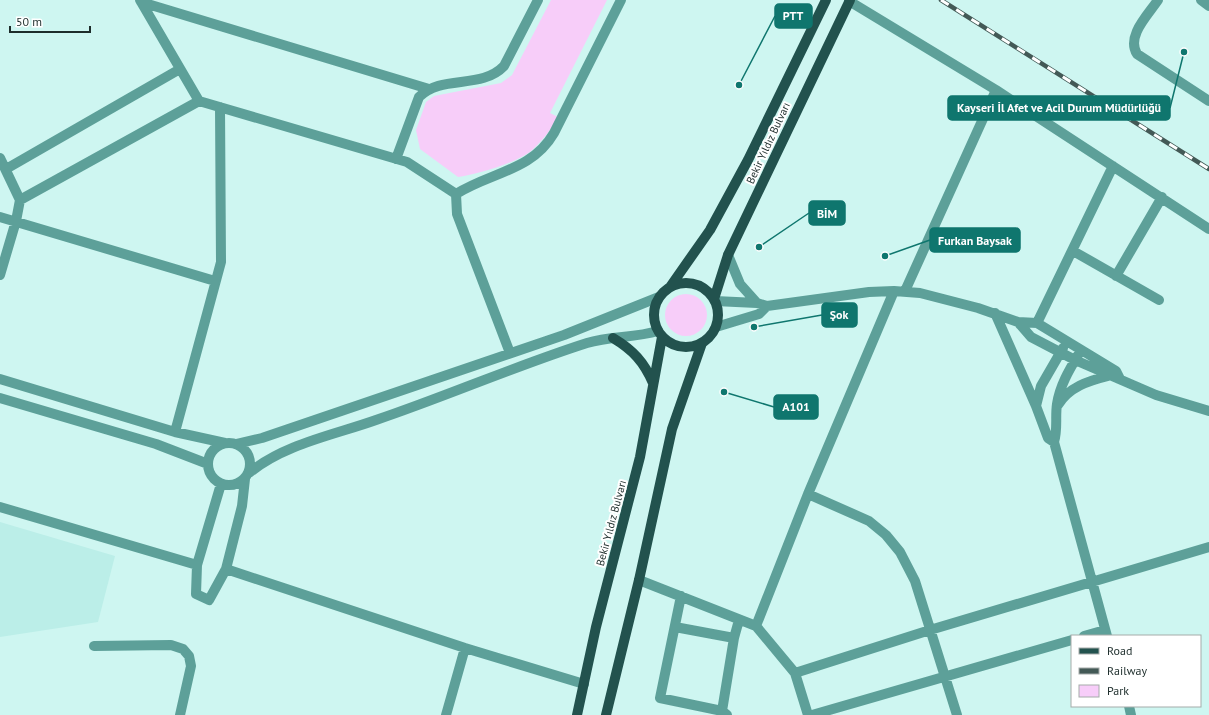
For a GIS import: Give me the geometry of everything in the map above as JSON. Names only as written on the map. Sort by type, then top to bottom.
[{"type":"main road","name":"Bekir Yıldız Bulvarı","points":[[670,287],[702,243],[748,160],[826,0]]},
{"type":"main road","name":"Bekir Yıldız Bulvarı","points":[[714,300],[728,255],[849,1]]},
{"type":"main road","points":[[683,283],[697,285],[704,288],[714,300],[718,312],[716,327],[702,343],[695,346],[681,347],[674,345],[660,334],[655,324],[654,310],[659,297],[670,287],[683,283]]},
{"type":"main road","name":"Bekir Yıldız Bulvarı","points":[[578,715],[596,627],[640,457],[654,384],[660,334]]},
{"type":"main road","points":[[613,338],[626,345],[639,358],[654,384]]},
{"type":"main road","points":[[606,715],[639,580],[672,429],[702,343]]},
{"type":"street","points":[[140,1],[429,88],[481,80],[499,71],[504,66],[538,0]]},
{"type":"street","points":[[456,194],[480,181],[518,167],[542,150],[554,134],[621,0]]},
{"type":"street","points":[[1158,0],[1134,36],[1134,50],[1137,54],[1209,101]]},
{"type":"street","points":[[1201,0],[1209,6]]},
{"type":"street","points":[[140,1],[199,100],[407,162],[456,194]]},
{"type":"street","points":[[849,1],[996,90],[1209,229]]},
{"type":"street","points":[[6,169],[180,69]]},
{"type":"street","points":[[396,159],[416,102],[429,88]]},
{"type":"street","points":[[756,626],[808,494],[899,291],[996,90]]},
{"type":"street","points":[[20,200],[199,100]]},
{"type":"street","points":[[174,432],[221,262],[220,107]]},
{"type":"street","points":[[0,158],[20,200],[16,221],[0,276]]},
{"type":"street","points":[[1037,323],[1113,166]]},
{"type":"street","points":[[456,194],[457,214],[510,353]]},
{"type":"street","points":[[1116,276],[1162,197]]},
{"type":"street","points":[[0,216],[215,281]]},
{"type":"street","points":[[1073,251],[1159,300]]},
{"type":"street","points":[[728,255],[740,284],[762,305]]},
{"type":"street","points":[[714,300],[762,305],[869,292],[899,291],[948,299],[995,313],[1018,322],[1037,323],[1116,370],[1120,379]]},
{"type":"street","points":[[0,379],[174,432],[236,444],[262,438],[591,325],[659,297]]},
{"type":"street","points":[[716,327],[759,314],[762,305]]},
{"type":"street","points":[[995,313],[1036,406],[1048,438],[1054,442]]},
{"type":"street","points":[[1018,322],[1031,337],[1108,376],[1120,379],[1156,395],[1209,411]]},
{"type":"street","points":[[225,443],[213,451],[208,464],[211,475],[221,484],[235,485],[265,461],[286,450],[378,420],[558,353],[588,343],[613,338],[660,334]]},
{"type":"street","points":[[1036,406],[1041,386],[1067,341]]},
{"type":"street","points":[[1081,350],[1062,386],[1057,407],[1057,434],[1054,442],[1106,633],[1091,635]]},
{"type":"street","points":[[1057,407],[1065,396],[1076,387],[1108,376]]},
{"type":"street","points":[[0,398],[156,444],[208,464]]},
{"type":"street","points":[[221,484],[197,565],[196,594],[210,600],[226,569],[242,506],[250,463],[248,456],[242,447],[236,444]]},
{"type":"street","points":[[808,494],[869,521],[886,535],[900,552],[911,571],[957,715]]},
{"type":"street","points":[[0,507],[197,565]]},
{"type":"street","points":[[795,673],[930,630],[1209,547]]},
{"type":"street","points":[[226,569],[465,648],[584,684]]},
{"type":"street","points":[[639,580],[756,626],[795,673],[808,715]]},
{"type":"street","points":[[680,596],[660,698],[725,713],[734,638],[739,620]]},
{"type":"street","points":[[675,627],[734,638]]},
{"type":"street","points":[[812,715],[1071,640]]},
{"type":"street","points":[[94,646],[171,645],[183,649],[189,656],[191,666],[180,715]]},
{"type":"street","points":[[446,715],[465,648]]},
{"type":"shaded area","points":[[0,522],[115,556],[98,622],[0,637]]},
{"type":"green space","points":[[551,0],[607,0],[550,113],[558,117],[543,139],[525,155],[475,174],[458,177],[420,149],[416,130],[426,102],[434,96],[501,83],[512,75]]},
{"type":"green space","points":[[682,294],[690,294],[698,297],[704,303],[707,315],[704,327],[698,333],[690,336],[682,336],[674,333],[668,327],[665,319],[665,311],[668,303],[674,297]]},
{"type":"railway","points":[[941,0],[1209,169]]},
{"type":"place","name":"Kayseri İl Afet ve Acil Durum Müdürlüğü","points":[[1184,52]]},
{"type":"place","name":"PTT","points":[[739,85]]},
{"type":"place","name":"BİM","points":[[759,247]]},
{"type":"place","name":"Furkan Baysak","points":[[885,256]]},
{"type":"place","name":"Şok","points":[[754,327]]},
{"type":"place","name":"A101","points":[[724,392]]}]
